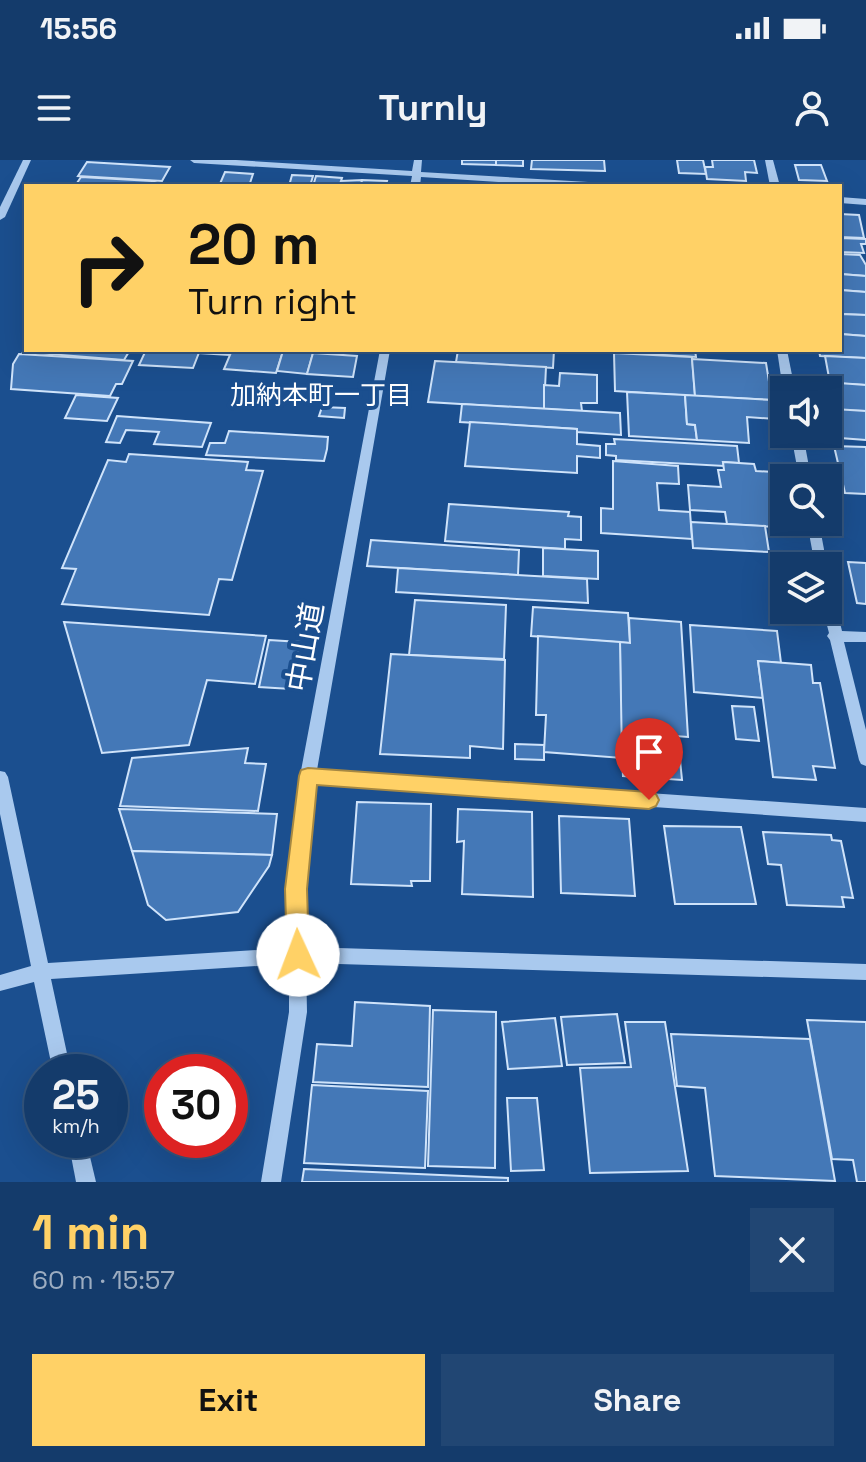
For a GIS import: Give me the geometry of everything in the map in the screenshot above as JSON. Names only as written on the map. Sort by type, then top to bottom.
[{"type":"street","points":[[1,214],[27,160]]},
{"type":"street","points":[[194,160],[576,184]]},
{"type":"street","points":[[415,184],[418,160]]},
{"type":"street","points":[[769,160],[775,184]]},
{"type":"street","points":[[842,200],[866,202]]},
{"type":"street","name":"中山道","points":[[271,1182],[298,1012],[296,889],[308,776],[385,352]]},
{"type":"street","points":[[782,352],[787,376]]},
{"type":"street","points":[[832,624],[866,760]]},
{"type":"street","points":[[834,636],[866,637]]},
{"type":"street","points":[[308,776],[866,815]]},
{"type":"street","points":[[0,777],[58,1054]]},
{"type":"street","points":[[0,983],[40,972],[298,955],[866,972]]},
{"type":"street","points":[[81,1158],[86,1182]]},
{"type":"building","points":[[462,160],[496,160],[496,165],[462,164]]},
{"type":"building","points":[[496,160],[523,160],[523,166],[496,165]]},
{"type":"building","points":[[532,160],[604,160],[605,171],[531,169]]},
{"type":"building","points":[[677,160],[703,160],[706,174],[679,173]]},
{"type":"building","points":[[712,160],[754,160],[757,173],[745,172],[746,181],[707,179],[705,167],[713,167]]},
{"type":"building","points":[[87,162],[170,167],[162,181],[78,176]]},
{"type":"building","points":[[795,165],[821,165],[827,181],[799,180]]},
{"type":"building","points":[[225,172],[253,174],[250,184],[220,184]]},
{"type":"building","points":[[292,175],[313,176],[311,184],[290,184]]},
{"type":"building","points":[[316,176],[342,178],[341,181],[362,180],[361,184],[314,184]]},
{"type":"building","points":[[81,177],[160,184],[76,184]]},
{"type":"building","points":[[362,180],[387,181],[386,184],[361,184]]},
{"type":"building","points":[[842,214],[859,215],[864,238],[842,237]]},
{"type":"building","points":[[842,238],[866,239],[866,244],[861,244],[864,253],[842,252]]},
{"type":"building","points":[[842,254],[860,255],[866,265],[866,276],[842,274]]},
{"type":"building","points":[[842,274],[866,276],[866,292],[842,290]]},
{"type":"building","points":[[842,290],[866,292],[866,315],[842,314]]},
{"type":"building","points":[[842,314],[866,315],[866,336],[842,334]]},
{"type":"building","points":[[842,334],[866,336],[866,358],[820,356],[819,352],[842,352]]},
{"type":"building","points":[[24,350],[129,352],[124,360]]},
{"type":"building","points":[[145,352],[199,352],[193,368],[139,365]]},
{"type":"building","points":[[283,352],[276,373],[224,369],[230,355],[199,353]]},
{"type":"building","points":[[283,352],[313,353],[307,374],[277,371]]},
{"type":"building","points":[[458,352],[554,352],[553,368],[456,362]]},
{"type":"building","points":[[614,352],[695,352],[696,357]]},
{"type":"building","points":[[313,353],[357,356],[353,377],[307,374]]},
{"type":"building","points":[[614,353],[692,357],[695,396],[615,391]]},
{"type":"building","points":[[19,354],[133,361],[122,384],[116,384],[110,396],[11,389],[13,364]]},
{"type":"building","points":[[825,356],[866,358],[866,385],[842,384],[842,376],[829,376]]},
{"type":"building","points":[[692,359],[766,363],[770,400],[695,396]]},
{"type":"building","points":[[435,361],[546,367],[544,409],[428,402]]},
{"type":"building","points":[[560,373],[597,375],[597,403],[581,403],[582,411],[544,409],[544,385],[559,386]]},
{"type":"building","points":[[842,383],[866,385],[866,411],[842,410]]},
{"type":"building","points":[[627,392],[685,395],[687,424],[695,425],[697,440],[629,436]]},
{"type":"building","points":[[76,395],[118,398],[107,421],[65,418]]},
{"type":"building","points":[[685,395],[770,400],[770,419],[747,417],[749,443],[697,440],[695,425],[687,424]]},
{"type":"building","points":[[462,404],[620,413],[621,435],[577,432],[577,429],[460,422]]},
{"type":"building","points":[[322,407],[345,408],[344,418],[319,416]]},
{"type":"building","points":[[842,410],[866,411],[866,440],[842,438]]},
{"type":"building","points":[[117,416],[211,423],[202,447],[154,444],[159,432],[126,430],[120,443],[106,442]]},
{"type":"building","points":[[470,422],[577,429],[577,444],[600,446],[600,458],[577,456],[577,473],[465,466]]},
{"type":"building","points":[[229,431],[328,437],[327,449],[324,461],[206,455],[210,443],[225,443]]},
{"type":"building","points":[[614,439],[737,446],[739,463],[723,462],[724,466],[616,460],[616,456],[606,455],[606,444],[615,444]]},
{"type":"building","points":[[866,447],[866,494],[845,493],[842,464],[838,464],[834,448]]},
{"type":"building","points":[[129,454],[248,462],[246,470],[263,471],[232,580],[219,579],[209,615],[62,604],[76,569],[62,568],[108,460],[126,462]]},
{"type":"building","points":[[613,461],[678,466],[679,484],[657,483],[659,510],[690,512],[692,539],[601,533],[601,508],[613,509]]},
{"type":"building","points":[[723,462],[754,464],[756,471],[770,472],[770,527],[727,524],[725,512],[690,510],[688,485],[721,487],[718,470],[724,470]]},
{"type":"building","points":[[449,504],[569,512],[568,516],[581,517],[581,540],[565,539],[565,549],[445,541]]},
{"type":"building","points":[[691,522],[765,526],[769,552],[693,548]]},
{"type":"building","points":[[371,540],[519,550],[518,575],[367,566]]},
{"type":"building","points":[[543,548],[598,551],[598,579],[543,576]]},
{"type":"building","points":[[848,562],[866,563],[866,604],[857,603]]},
{"type":"building","points":[[398,568],[587,579],[588,603],[396,592]]},
{"type":"building","points":[[415,600],[506,605],[504,659],[409,655]]},
{"type":"building","points":[[533,607],[628,613],[630,643],[531,636]]},
{"type":"building","points":[[629,618],[681,622],[688,737],[621,732],[620,642],[630,643]]},
{"type":"building","points":[[64,622],[266,636],[255,684],[207,680],[189,745],[102,753]]},
{"type":"building","points":[[690,625],[777,631],[781,663],[758,661],[763,698],[694,692]]},
{"type":"building","points":[[538,636],[620,642],[622,758],[544,752],[546,715],[536,715]]},
{"type":"building","points":[[269,640],[300,642],[291,689],[259,687]]},
{"type":"building","points":[[391,654],[505,660],[503,749],[470,746],[470,758],[380,754]]},
{"type":"building","points":[[758,661],[811,665],[813,683],[820,683],[835,768],[813,766],[816,780],[773,777]]},
{"type":"building","points":[[732,706],[754,707],[759,741],[736,739]]},
{"type":"building","points":[[515,744],[544,745],[544,760],[515,759]]},
{"type":"building","points":[[248,748],[245,763],[266,764],[258,811],[120,806],[132,758]]},
{"type":"building","points":[[622,756],[680,760],[682,780],[623,776]]},
{"type":"building","points":[[357,802],[431,804],[430,881],[411,881],[412,886],[351,884]]},
{"type":"building","points":[[119,809],[277,814],[272,855],[132,851]]},
{"type":"building","points":[[458,809],[532,812],[533,897],[462,894],[464,841],[457,842]]},
{"type":"building","points":[[559,816],[629,819],[635,896],[561,893]]},
{"type":"building","points":[[664,826],[741,827],[756,904],[675,904]]},
{"type":"building","points":[[763,832],[831,835],[832,840],[841,841],[853,898],[842,897],[844,907],[787,905],[781,865],[768,864]]},
{"type":"building","points":[[132,851],[272,855],[269,866],[238,912],[166,920],[148,905]]},
{"type":"building","points":[[355,1002],[430,1006],[428,1087],[313,1082],[317,1044],[352,1046]]},
{"type":"building","points":[[433,1010],[496,1012],[495,1168],[428,1166]]},
{"type":"building","points":[[617,1014],[625,1063],[567,1065],[561,1017]]},
{"type":"building","points":[[555,1018],[562,1066],[508,1069],[502,1022]]},
{"type":"building","points":[[807,1020],[866,1022],[866,1182],[857,1182],[853,1160],[832,1159]]},
{"type":"building","points":[[625,1022],[665,1022],[688,1171],[590,1173],[580,1068],[631,1067]]},
{"type":"building","points":[[671,1034],[810,1039],[835,1181],[715,1176],[705,1088],[677,1086]]},
{"type":"building","points":[[312,1085],[428,1091],[425,1168],[304,1163]]},
{"type":"building","points":[[507,1098],[537,1098],[544,1170],[511,1171]]},
{"type":"building","points":[[304,1169],[508,1178],[508,1182],[302,1182]]},
{"type":"district","name":"加納本町一丁目","points":[[321,395]]},
{"type":"route","points":[[298,955],[296,889],[308,776],[649,800]]}]
